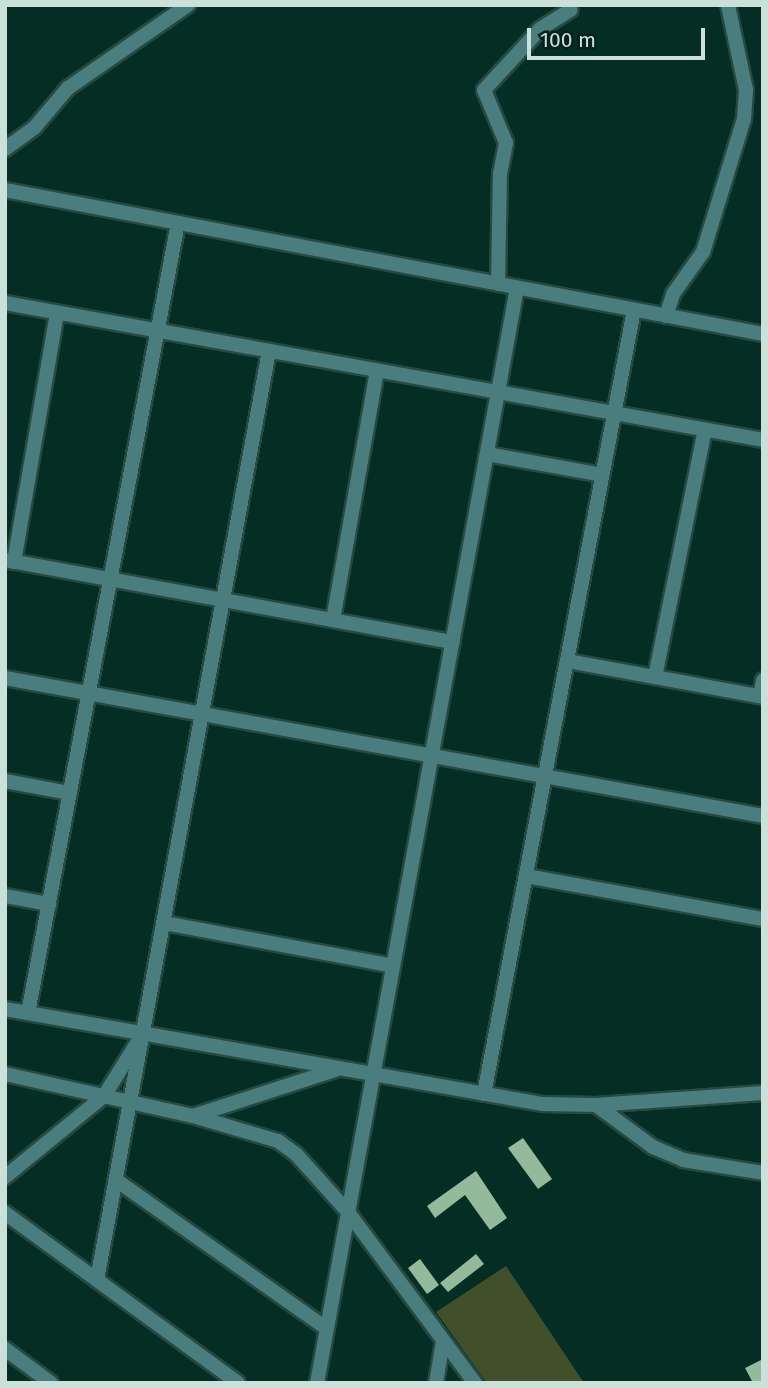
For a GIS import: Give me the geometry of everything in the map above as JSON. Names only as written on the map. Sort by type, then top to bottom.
[{"type":"street","points":[[5,149],[35,127],[68,88],[188,5]]},
{"type":"street","points":[[498,284],[500,174],[506,143],[484,90],[540,29],[570,10],[570,5]]},
{"type":"street","points":[[666,316],[673,294],[703,252],[744,119],[746,90],[728,5]]},
{"type":"street","points":[[5,190],[763,334]]},
{"type":"street","points":[[13,1013],[32,991],[178,223]]},
{"type":"street","points":[[317,1383],[517,288]]},
{"type":"street","points":[[5,303],[763,440]]},
{"type":"street","points":[[484,1094],[634,310]]},
{"type":"street","points":[[57,313],[9,561],[453,642]]},
{"type":"street","points":[[97,1280],[269,351]]},
{"type":"street","points":[[333,620],[377,371]]},
{"type":"street","points":[[655,677],[705,430]]},
{"type":"street","points":[[487,454],[602,475]]},
{"type":"street","points":[[567,661],[761,696],[763,680]]},
{"type":"street","points":[[5,678],[763,816]]},
{"type":"street","points":[[5,781],[70,793]]},
{"type":"street","points":[[526,876],[763,919]]},
{"type":"street","points":[[5,895],[49,904]]},
{"type":"street","points":[[164,923],[393,965]]},
{"type":"street","points":[[13,1013],[542,1104],[596,1105],[763,1093]]},
{"type":"street","points":[[5,1177],[104,1096],[143,1034]]},
{"type":"street","points":[[193,1116],[340,1069]]},
{"type":"street","points":[[5,1074],[193,1116],[278,1141],[296,1154],[348,1212],[475,1383]]},
{"type":"street","points":[[596,1105],[653,1147],[683,1160],[763,1174]]},
{"type":"street","points":[[116,1181],[327,1328]]},
{"type":"street","points":[[5,1213],[238,1383]]},
{"type":"street","points":[[436,1383],[443,1341]]},
{"type":"street","points":[[5,1349],[51,1383]]},
{"type":"green space","points":[[506,1266],[584,1383],[487,1383],[436,1312]]},
{"type":"building","points":[[523,1138],[552,1179],[538,1189],[508,1148]]},
{"type":"building","points":[[476,1171],[507,1218],[490,1230],[465,1195],[435,1218],[427,1206]]},
{"type":"building","points":[[476,1254],[484,1264],[448,1292],[440,1283]]},
{"type":"building","points":[[420,1259],[439,1285],[427,1294],[408,1268]]},
{"type":"building","points":[[763,1359],[763,1381],[753,1383],[745,1368]]}]
